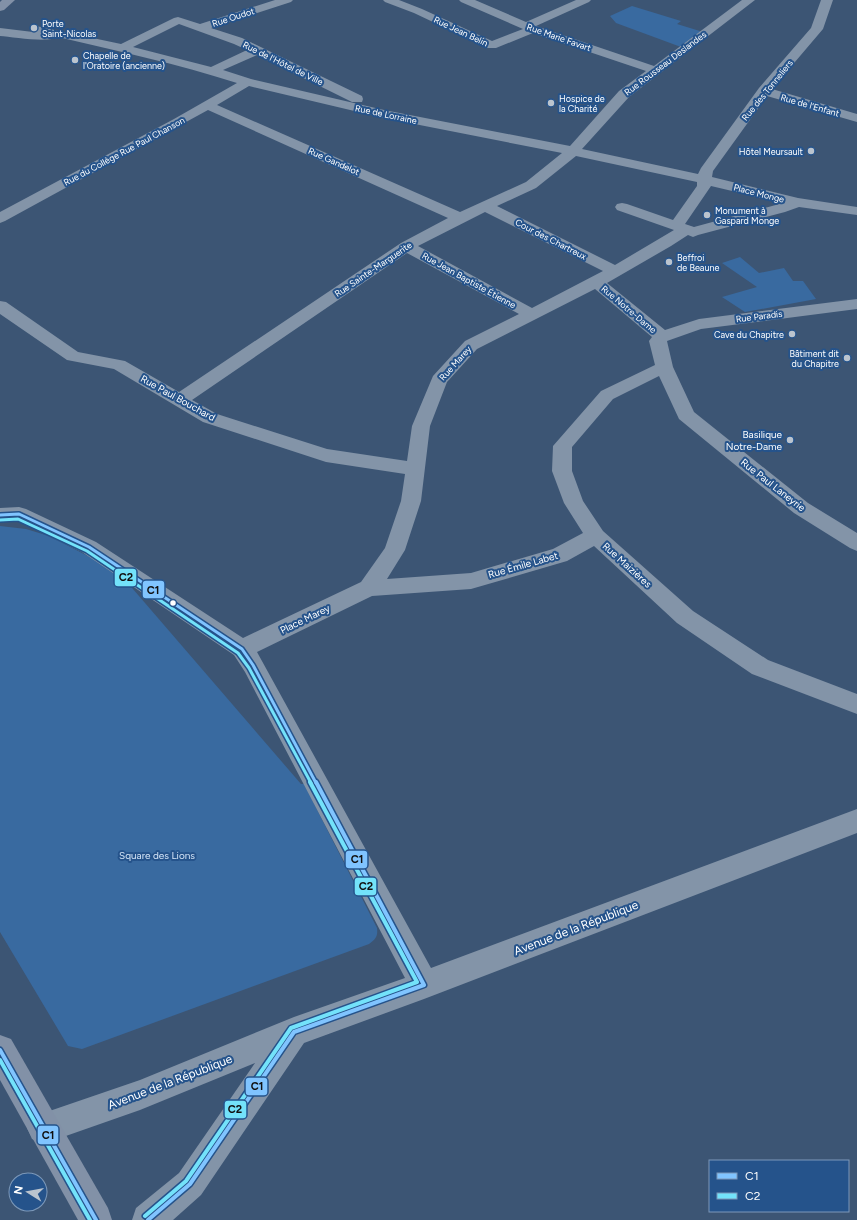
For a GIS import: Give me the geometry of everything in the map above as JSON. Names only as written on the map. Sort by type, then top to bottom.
[{"type":"main road","points":[[0,8],[9,0]]},
{"type":"main road","points":[[0,1050],[96,1220]]},
{"type":"street","name":"Rue Oudot","points":[[202,27],[287,0]]},
{"type":"street","name":"Rue Jean Belin","points":[[389,0],[492,45],[530,28],[570,6],[586,0]]},
{"type":"street","name":"Rue Marie Favart","points":[[465,0],[530,28],[654,70]]},
{"type":"street","name":"Rue Rousseau Deslandes","points":[[572,151],[624,94],[748,0]]},
{"type":"street","name":"Rue des Tonneliers","points":[[706,180],[706,171],[764,92],[818,29],[827,0]]},
{"type":"street","points":[[558,2],[570,6]]},
{"type":"street","name":"Rue de l'Hôtel de Ville","points":[[122,48],[178,20],[202,27],[257,50],[384,114]]},
{"type":"street","name":"Rue de Lorraine","points":[[0,22],[34,28],[122,48],[212,71],[247,82],[384,114],[572,151],[706,180]]},
{"type":"street","name":"Rue de Lorraine","points":[[0,32],[23,35],[69,36]]},
{"type":"street","points":[[212,71],[257,50]]},
{"type":"street","name":"Rue du Collège Rue Paul Chanson","points":[[0,218],[208,106],[247,82]]},
{"type":"street","name":"Rue de l'Enfant","points":[[764,92],[857,118]]},
{"type":"street","name":"Rue Gandelot","points":[[208,106],[220,110],[460,218]]},
{"type":"street","name":"Rue Sainte-Marguerite","points":[[179,400],[406,246],[460,218],[487,207],[531,185],[572,151]]},
{"type":"street","name":"Place Monge","points":[[596,282],[666,243],[681,228],[706,180],[798,202]]},
{"type":"street","points":[[798,202],[857,211]]},
{"type":"street","name":"Place Monge","points":[[622,207],[693,232],[780,209],[798,202]]},
{"type":"street","name":"Cour des Chartreux","points":[[487,207],[615,271]]},
{"type":"street","name":"Rue Jean Baptiste Étienne","points":[[406,246],[531,314]]},
{"type":"street","name":"Rue Marey","points":[[416,469],[421,426],[439,380],[471,345],[596,282]]},
{"type":"street","name":"Rue Notre-Dame","points":[[596,282],[662,336]]},
{"type":"street","name":"Rue Paradis","points":[[662,336],[699,324],[857,304]]},
{"type":"street","name":"Rue Paul Bouchard","points":[[0,306],[73,356],[118,365],[210,418],[326,455],[416,469]]},
{"type":"street","name":"Rue Paul Laneyrie","points":[[662,336],[658,341],[664,367],[686,415],[800,508],[857,543]]},
{"type":"street","name":"Rue Maizières","points":[[664,367],[607,395],[563,446],[562,471],[574,503],[596,536],[685,617],[760,667],[857,704]]},
{"type":"street","name":"Place Marey","points":[[368,588],[395,550],[411,501],[416,469]]},
{"type":"street","points":[[0,515],[19,514],[89,546],[242,649],[253,665],[424,985]]},
{"type":"street","name":"Rue Émile Labet","points":[[471,581],[560,555],[596,536]]},
{"type":"street","name":"Place Marey","points":[[242,649],[368,588],[471,581]]},
{"type":"street","name":"Avenue de la République","points":[[43,1128],[140,1095],[294,1032],[424,985],[857,821]]},
{"type":"street","points":[[148,1220],[190,1184],[294,1032]]},
{"type":"green space","points":[[632,6],[681,21],[677,24],[703,32],[681,47],[616,23],[610,16]]},
{"type":"green space","points":[[740,257],[759,273],[784,268],[793,281],[803,281],[816,299],[745,312],[722,297],[757,287],[722,263]]},
{"type":"green space","name":"Square des Lions","points":[[0,526],[26,529],[49,536],[121,573],[120,574],[301,784],[304,784],[377,928],[377,935],[373,941],[369,944],[82,1049],[68,1046],[0,932]]},
{"type":"transit line","name":"C1","points":[[0,515],[19,514],[89,547],[242,649],[253,665],[424,985],[294,1032],[190,1184],[148,1220]]},
{"type":"transit line","name":"C2","points":[[0,520],[18,519],[87,551],[238,653],[249,668],[417,982],[291,1028],[186,1181],[145,1216]]},
{"type":"transit line","name":"C1","points":[[0,1050],[96,1220]]},
{"type":"transit line","name":"C2","points":[[0,1060],[90,1220]]},
{"type":"place","name":"Porte Saint-Nicolas","points":[[34,28]]},
{"type":"place","name":"Chapelle de l'Oratoire (ancienne)","points":[[75,60]]},
{"type":"place","name":"Hospice de la Charité","points":[[551,103]]},
{"type":"place","name":"Hôtel Meursault","points":[[811,151]]},
{"type":"place","name":"Monument à Gaspard Monge","points":[[707,215]]},
{"type":"place","name":"Beffroi de Beaune","points":[[669,262]]},
{"type":"place","name":"Cave du Chapitre","points":[[792,334]]},
{"type":"place","name":"Bâtiment dit du Chapitre","points":[[847,358]]},
{"type":"place","name":"Basilique Notre-Dame","points":[[790,440]]}]
